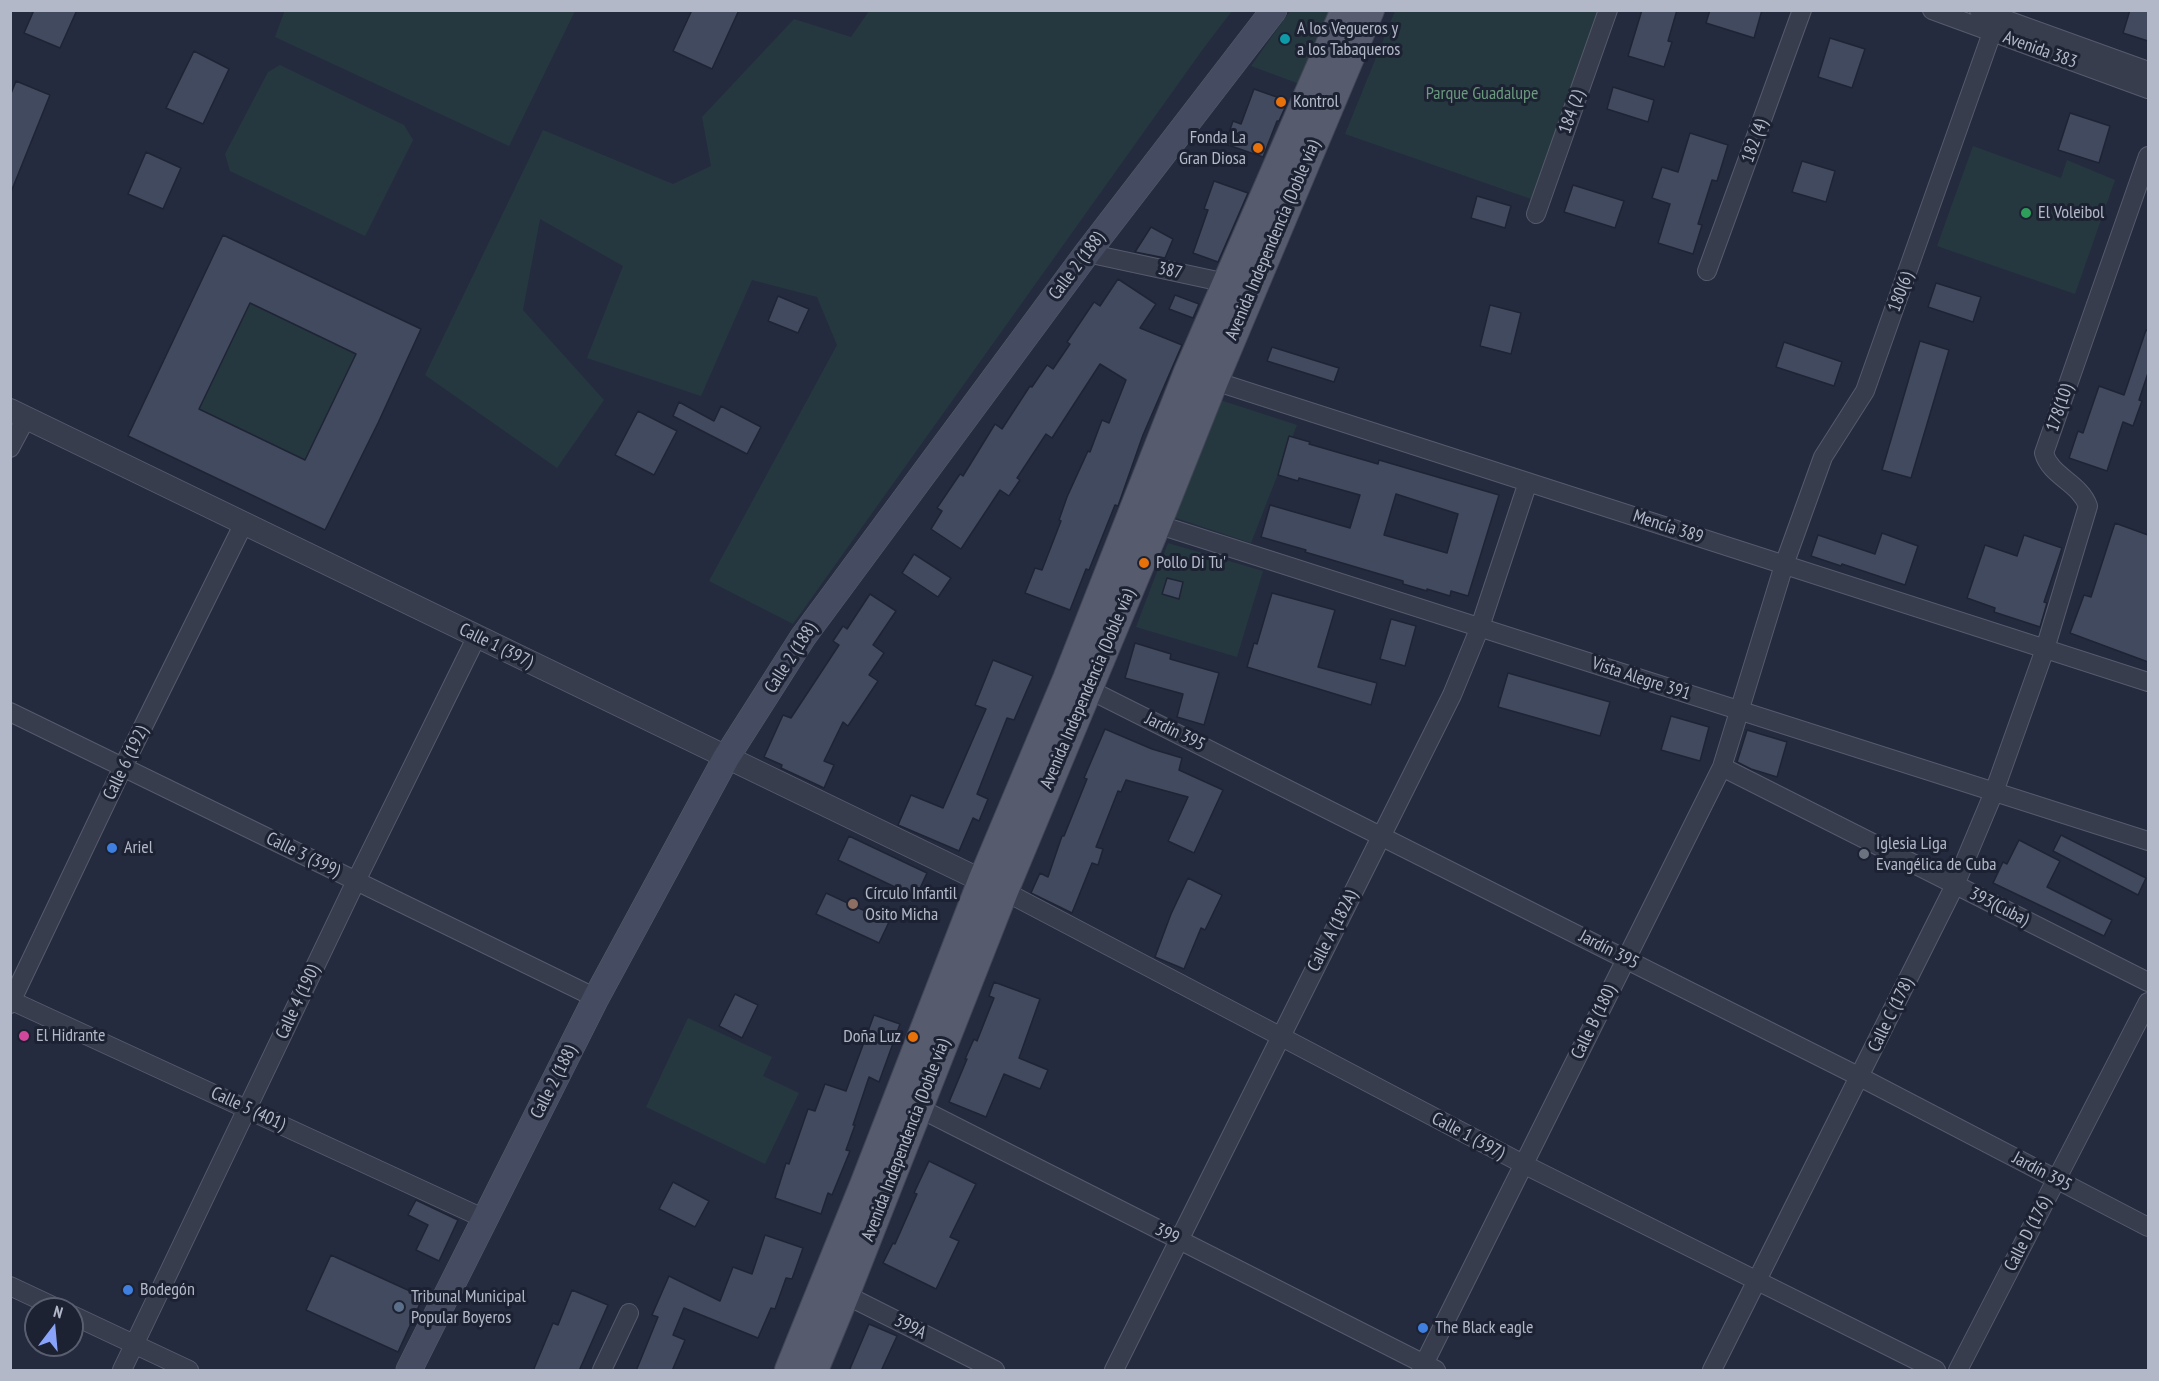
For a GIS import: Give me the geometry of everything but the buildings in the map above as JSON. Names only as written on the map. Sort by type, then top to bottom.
[{"type":"main road","name":"Calle 2 (188)","points":[[409,1371],[596,999],[726,758],[802,637],[1087,253],[1274,10]]},
{"type":"main road","name":"Avenida Independencia (Doble vía)","points":[[814,1371],[835,1290],[908,1102],[993,886],[1145,520],[1345,10]]},
{"type":"main road","name":"Avenida Independencia (Doble vía)","points":[[1239,285],[1370,10]]},
{"type":"main road","name":"Avenida Independencia (Doble vía)","points":[[789,1371],[835,1290]]},
{"type":"street","name":"184 (2)","points":[[1536,214],[1608,10]]},
{"type":"street","name":"182 (4)","points":[[1707,271],[1802,10]]},
{"type":"street","name":"Avenida 383","points":[[1932,10],[1997,20],[2148,71]]},
{"type":"street","name":"Avenida 383","points":[[1979,10],[2148,89]]},
{"type":"street","name":"180(6)","points":[[1784,565],[1823,457],[1865,391],[1997,20]]},
{"type":"street","name":"178(10)","points":[[2045,649],[2088,506],[2085,496],[2046,462],[2044,453],[2148,156]]},
{"type":"street","name":"387","points":[[1087,253],[1239,285]]},
{"type":"street","name":"Mencía 389","points":[[1201,376],[2148,682]]},
{"type":"street","name":"Calle 1 (397)","points":[[18,414],[993,886],[1525,1165],[1936,1371]]},
{"type":"street","points":[[10,448],[18,414]]},
{"type":"street","name":"Calle A (182A)","points":[[1114,1371],[1452,695],[1480,627],[1528,482]]},
{"type":"street","name":"Vista Alegre 391","points":[[1145,520],[2148,841]]},
{"type":"street","name":"Calle 6 (192)","points":[[11,1002],[123,767],[244,524]]},
{"type":"street","name":"Calle B (180)","points":[[1427,1368],[1625,959],[1722,767],[1784,565]]},
{"type":"street","name":"Calle 4 (190)","points":[[122,1371],[356,881],[477,636]]},
{"type":"street","name":"Calle C (178)","points":[[1712,1371],[1955,885],[1994,792],[2045,649]]},
{"type":"street","name":"Jardín 395","points":[[1077,684],[1382,835],[1860,1077],[2148,1227]]},
{"type":"street","name":"Calle 3 (399)","points":[[10,712],[596,999]]},
{"type":"street","name":"393(Cuba)","points":[[1722,767],[2148,982]]},
{"type":"street","name":"Calle 5 (401)","points":[[11,1002],[485,1220]]},
{"type":"street","name":"Calle D (176)","points":[[1958,1371],[2148,1002]]},
{"type":"street","name":"399","points":[[908,1102],[1427,1368]]},
{"type":"street","points":[[10,1286],[33,1297]]},
{"type":"street","name":"399A","points":[[835,1290],[995,1371]]},
{"type":"street","points":[[602,1371],[629,1313]]},
{"type":"street","points":[[84,1321],[189,1371]]},
{"type":"green space","points":[[285,10],[575,11],[509,146],[275,37]]},
{"type":"green space","points":[[869,11],[1232,11],[793,624],[709,581],[837,345],[817,297],[752,280],[701,396],[587,358],[623,266],[540,219],[523,310],[604,400],[557,468],[425,375],[543,130],[673,184],[711,166],[702,117],[794,19],[851,37]]},
{"type":"green space","points":[[1290,11],[1336,11],[1305,86],[1251,66]]},
{"type":"green space","name":"Parque Guadalupe","points":[[1395,11],[1600,11],[1531,199],[1345,134]]},
{"type":"green space","points":[[280,65],[404,125],[413,140],[365,236],[230,171],[225,154],[268,72]]},
{"type":"green space","name":"El Voleibol","points":[[1973,146],[2061,178],[2067,160],[2115,180],[2075,294],[1937,246]]},
{"type":"green space","points":[[250,303],[356,354],[305,460],[199,409]]},
{"type":"green space","points":[[1214,398],[1297,425],[1251,543],[1170,516]]},
{"type":"green space","points":[[1168,543],[1263,571],[1237,657],[1136,627]]},
{"type":"green space","points":[[688,1018],[772,1057],[763,1076],[799,1093],[765,1164],[646,1107]]},
{"type":"place","name":"A los Vegueros y a los Tabaqueros","points":[[1285,39]]},
{"type":"place","name":"Kontrol","points":[[1281,102]]},
{"type":"place","name":"Fonda La Gran Diosa","points":[[1258,148]]},
{"type":"place","name":"El Voleibol","points":[[2026,213]]},
{"type":"place","name":"Pollo Di Tu'","points":[[1144,563]]},
{"type":"place","name":"Ariel","points":[[112,848]]},
{"type":"place","name":"Iglesia Liga Evangélica de Cuba","points":[[1864,854]]},
{"type":"place","name":"Círculo Infantil Osito Micha","points":[[853,904]]},
{"type":"place","name":"El Hidrante","points":[[24,1036]]},
{"type":"place","name":"Doña Luz","points":[[913,1037]]},
{"type":"place","name":"Bodegón","points":[[128,1290]]},
{"type":"place","name":"Tribunal Municipal Popular Boyeros","points":[[399,1307]]},
{"type":"place","name":"The Black eagle","points":[[1423,1328]]}]
